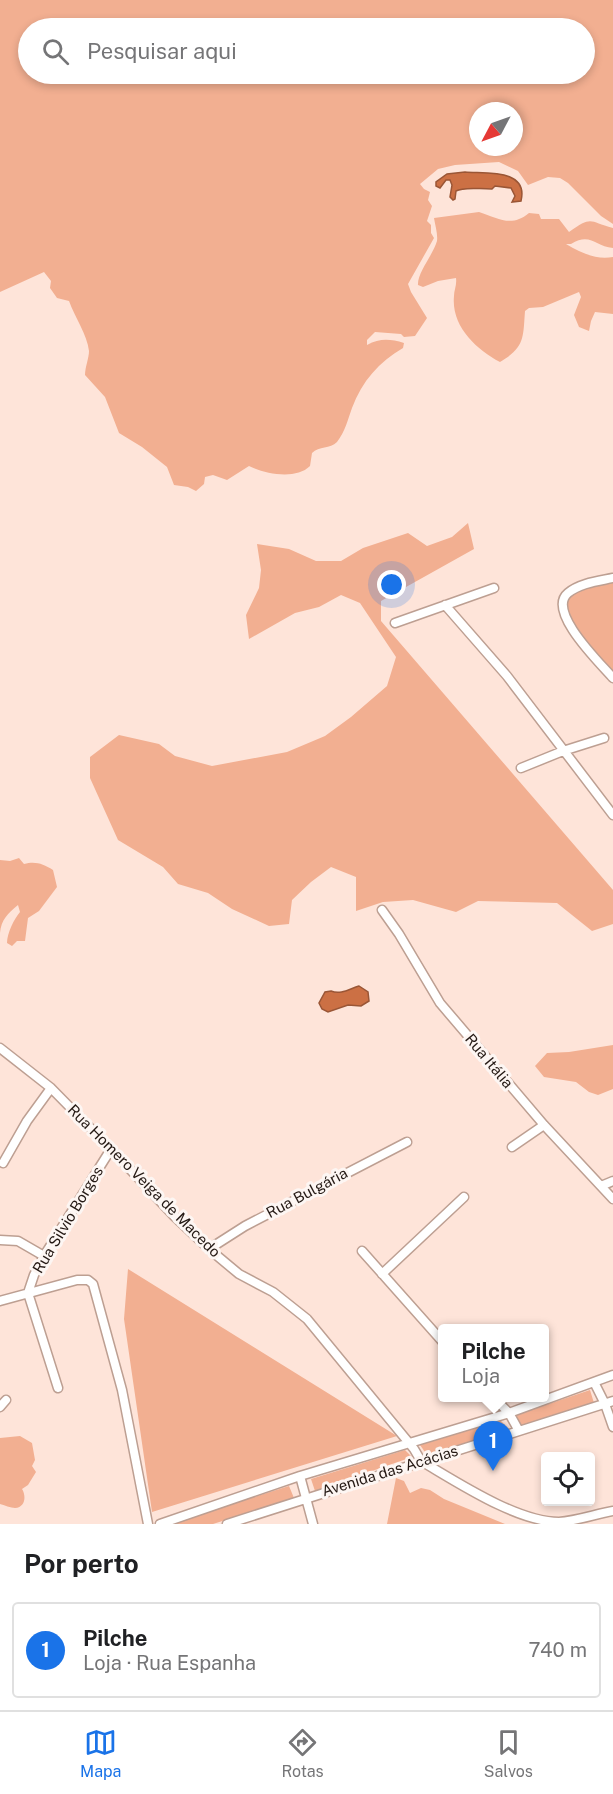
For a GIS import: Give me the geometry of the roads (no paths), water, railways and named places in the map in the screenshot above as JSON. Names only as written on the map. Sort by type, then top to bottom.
[{"type":"street","points":[[613,578],[580,586],[566,594],[562,603],[564,615],[576,634],[613,678]]},
{"type":"street","points":[[395,623],[494,588]]},
{"type":"street","points":[[445,606],[507,676],[613,815]]},
{"type":"street","points":[[521,768],[604,738]]},
{"type":"street","name":"Rua Itália","points":[[382,910],[440,1003],[544,1125],[613,1198]]},
{"type":"street","name":"Rua Homero Veiga de Macedo","points":[[0,1048],[51,1088],[174,1216],[209,1249],[239,1274],[273,1292],[307,1319],[412,1446],[421,1461]]},
{"type":"street","points":[[3,1163],[27,1121],[51,1088]]},
{"type":"street","points":[[512,1147],[544,1125]]},
{"type":"street","name":"Rua Bulgária","points":[[209,1249],[255,1220],[406,1142]]},
{"type":"street","name":"Rua Silvio Borges","points":[[28,1293],[44,1256],[111,1149]]},
{"type":"street","points":[[601,1186],[613,1181]]},
{"type":"street","points":[[382,1274],[464,1197]]},
{"type":"street","points":[[0,1240],[18,1241],[44,1256]]},
{"type":"street","points":[[362,1251],[438,1337]]},
{"type":"street","points":[[0,1301],[83,1279],[93,1284],[122,1390],[148,1524]]},
{"type":"street","points":[[28,1293],[58,1388]]},
{"type":"street","name":"Avenida das Acácias","points":[[549,1398],[613,1375]]},
{"type":"street","points":[[594,1382],[609,1403],[613,1427]]},
{"type":"street","points":[[498,1402],[509,1413],[519,1431]]},
{"type":"street","name":"Avenida das Acácias","points":[[160,1524],[300,1476],[412,1446],[539,1402]]},
{"type":"street","name":"Avenida das Acácias","points":[[227,1524],[609,1403]]},
{"type":"street","points":[[421,1461],[486,1498],[528,1517],[559,1522],[613,1511]]},
{"type":"street","name":"Avenida das Acácias","points":[[300,1476],[305,1498]]},
{"type":"street","points":[[305,1498],[313,1524]]},
{"type":"place","name":"Pilche","points":[[493,1471]]}]
